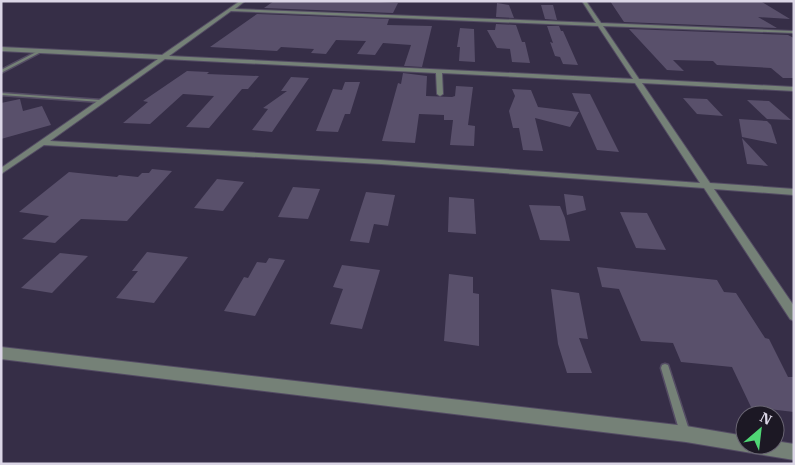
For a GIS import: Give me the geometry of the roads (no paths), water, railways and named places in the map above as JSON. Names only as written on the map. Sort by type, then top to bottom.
[{"type":"street","points":[[1,172],[242,1]]},
{"type":"street","points":[[584,1],[794,316]]},
{"type":"street","points":[[230,10],[794,32]]},
{"type":"street","points":[[1,49],[794,89]]},
{"type":"street","points":[[439,71],[440,94]]},
{"type":"street","points":[[43,143],[391,163],[794,192]]},
{"type":"street","points":[[1,353],[686,434],[735,442]]},
{"type":"lane","points":[[1,72],[41,51]]},
{"type":"lane","points":[[1,94],[101,101]]},
{"type":"lane","points":[[665,368],[686,434]]}]
